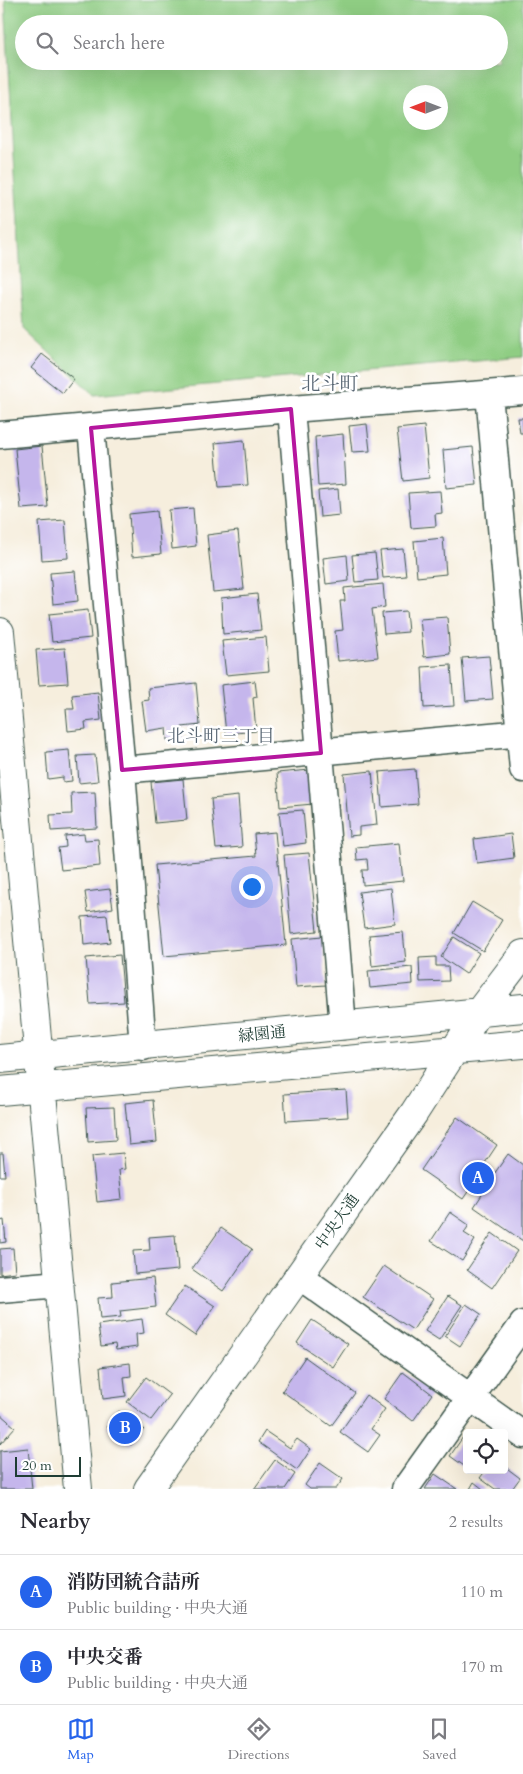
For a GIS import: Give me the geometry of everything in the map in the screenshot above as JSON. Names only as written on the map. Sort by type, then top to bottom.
[{"type":"street","points":[[0,435],[291,408],[523,391]]},
{"type":"street","points":[[489,394],[523,769]]},
{"type":"street","points":[[291,408],[343,1026]]},
{"type":"street","points":[[91,428],[122,770],[143,1047]]},
{"type":"street","points":[[0,632],[78,1489]]},
{"type":"street","points":[[122,770],[521,734]]},
{"type":"street","name":"中央大通","points":[[148,1489],[414,1113],[452,1051],[479,1012],[523,954]]},
{"type":"street","name":"緑園通","points":[[0,1059],[143,1047],[523,1008]]},
{"type":"street","name":"緑園通","points":[[0,1091],[523,1044]]},
{"type":"street","points":[[299,1276],[523,1435]]},
{"type":"street","points":[[0,1289],[60,1284]]},
{"type":"street","points":[[405,1489],[523,1324]]},
{"type":"highlighted area","points":[[291,409],[321,753],[122,770],[91,428]]},
{"type":"green space","points":[[5,0],[523,0],[523,357],[94,395],[24,329]]},
{"type":"building","points":[[42,354],[74,379],[63,393],[31,368]]},
{"type":"building","points":[[518,418],[523,418],[523,433],[520,433]]},
{"type":"building","points":[[367,424],[370,451],[352,452],[349,426]]},
{"type":"building","points":[[424,426],[429,478],[403,481],[397,429]]},
{"type":"building","points":[[343,434],[346,484],[318,486],[315,437]]},
{"type":"building","points":[[244,440],[248,485],[219,487],[215,443]]},
{"type":"building","points":[[42,446],[48,507],[21,509],[15,449]]},
{"type":"building","points":[[473,447],[477,485],[446,488],[443,450]]},
{"type":"building","points":[[338,489],[340,515],[320,517],[318,491]]},
{"type":"building","points":[[440,491],[442,513],[435,514],[436,526],[411,528],[408,493]]},
{"type":"building","points":[[193,508],[196,546],[172,549],[169,510]]},
{"type":"building","points":[[157,511],[161,554],[132,557],[129,514]]},
{"type":"building","points":[[65,520],[68,558],[42,560],[39,522]]},
{"type":"building","points":[[238,531],[244,589],[213,592],[207,535]]},
{"type":"building","points":[[443,538],[446,574],[417,577],[414,541]]},
{"type":"building","points":[[403,549],[406,576],[383,578],[380,551]]},
{"type":"building","points":[[375,553],[378,580],[355,582],[352,555]]},
{"type":"building","points":[[347,555],[349,581],[326,584],[323,558]]},
{"type":"building","points":[[75,571],[78,601],[53,604],[50,573]]},
{"type":"building","points":[[383,584],[385,607],[372,609],[378,657],[338,661],[335,631],[343,630],[340,601],[345,601],[344,588]]},
{"type":"building","points":[[257,594],[261,630],[223,634],[221,598]]},
{"type":"building","points":[[88,610],[91,638],[52,642],[49,614]]},
{"type":"building","points":[[406,611],[408,632],[384,634],[382,613]]},
{"type":"building","points":[[447,617],[450,654],[424,657],[420,619]]},
{"type":"building","points":[[266,637],[269,671],[226,675],[222,641]]},
{"type":"building","points":[[65,648],[68,683],[39,685],[36,650]]},
{"type":"building","points":[[489,656],[493,699],[466,701],[462,658]]},
{"type":"building","points":[[451,665],[454,706],[424,708],[422,667]]},
{"type":"building","points":[[255,681],[257,697],[253,698],[256,731],[226,734],[221,685]]},
{"type":"building","points":[[196,683],[200,725],[182,727],[183,738],[167,740],[166,728],[146,731],[142,701],[149,700],[148,688]]},
{"type":"building","points":[[98,692],[101,720],[85,722],[86,729],[68,731],[66,709],[74,709],[72,695]]},
{"type":"building","points":[[69,750],[72,781],[63,782],[63,777],[48,779],[46,752]]},
{"type":"building","points":[[95,755],[98,781],[79,783],[77,756]]},
{"type":"building","points":[[415,769],[418,804],[382,807],[379,772]]},
{"type":"building","points":[[310,770],[313,804],[280,807],[277,773]]},
{"type":"building","points":[[372,771],[377,825],[359,827],[359,835],[349,836],[344,774]]},
{"type":"building","points":[[183,779],[187,820],[155,823],[151,782]]},
{"type":"building","points":[[95,792],[97,828],[51,831],[50,815],[72,814],[71,793]]},
{"type":"building","points":[[238,796],[242,847],[216,849],[211,799]]},
{"type":"building","points":[[303,810],[306,843],[283,846],[279,812]]},
{"type":"building","points":[[275,832],[286,945],[164,956],[155,865],[256,856],[254,834]]},
{"type":"building","points":[[84,834],[85,840],[98,839],[100,866],[61,870],[58,848],[66,847],[65,836]]},
{"type":"building","points":[[511,834],[514,858],[477,863],[474,839]]},
{"type":"building","points":[[399,843],[403,881],[363,885],[362,870],[368,870],[367,859],[357,860],[356,847]]},
{"type":"building","points":[[309,853],[317,931],[291,934],[284,855]]},
{"type":"building","points":[[391,888],[395,924],[364,928],[359,892]]},
{"type":"building","points":[[110,889],[113,908],[88,912],[85,892]]},
{"type":"building","points":[[472,902],[502,920],[483,951],[454,933]]},
{"type":"building","points":[[107,915],[110,942],[84,945],[82,917]]},
{"type":"building","points":[[403,932],[406,962],[372,966],[369,935]]},
{"type":"building","points":[[322,936],[326,985],[296,987],[292,939]]},
{"type":"building","points":[[454,937],[479,953],[466,974],[441,957]]},
{"type":"building","points":[[120,955],[124,1002],[90,1004],[86,958]]},
{"type":"building","points":[[436,957],[436,966],[448,966],[449,981],[420,982],[419,958]]},
{"type":"building","points":[[412,967],[413,984],[370,988],[368,971]]},
{"type":"building","points":[[346,1090],[348,1117],[286,1121],[284,1094]]},
{"type":"building","points":[[153,1100],[157,1142],[129,1145],[125,1103]]},
{"type":"building","points":[[114,1107],[116,1140],[88,1142],[86,1108]]},
{"type":"building","points":[[457,1117],[497,1145],[481,1169],[492,1177],[508,1154],[523,1165],[523,1241],[474,1207],[487,1187],[476,1180],[463,1199],[421,1170]]},
{"type":"building","points":[[0,1153],[3,1153],[5,1176],[0,1176]]},
{"type":"building","points":[[123,1153],[125,1169],[119,1170],[122,1199],[97,1202],[92,1156]]},
{"type":"building","points":[[450,1212],[469,1225],[464,1233],[475,1240],[462,1261],[431,1241]]},
{"type":"building","points":[[4,1220],[6,1242],[0,1243],[0,1221]]},
{"type":"building","points":[[221,1228],[252,1249],[223,1291],[192,1269]]},
{"type":"building","points":[[492,1233],[517,1251],[492,1288],[467,1270]]},
{"type":"building","points":[[175,1235],[178,1270],[135,1274],[133,1251],[150,1250],[149,1237]]},
{"type":"building","points":[[13,1248],[15,1272],[0,1274],[0,1249]]},
{"type":"building","points":[[384,1266],[433,1299],[413,1330],[363,1297]]},
{"type":"building","points":[[153,1278],[156,1307],[120,1311],[121,1317],[100,1319],[98,1298],[113,1297],[112,1282]]},
{"type":"building","points":[[185,1286],[215,1306],[195,1336],[165,1315]]},
{"type":"building","points":[[448,1296],[462,1305],[439,1340],[425,1331]]},
{"type":"building","points":[[466,1304],[481,1314],[460,1346],[445,1336]]},
{"type":"building","points":[[142,1319],[144,1333],[136,1334],[137,1347],[116,1350],[115,1344],[101,1346],[98,1325]]},
{"type":"building","points":[[312,1320],[348,1344],[333,1367],[297,1343]]},
{"type":"building","points":[[305,1357],[355,1393],[331,1426],[282,1391]]},
{"type":"building","points":[[130,1363],[131,1376],[124,1377],[126,1396],[103,1399],[100,1367]]},
{"type":"building","points":[[403,1372],[432,1394],[413,1421],[384,1399]]},
{"type":"building","points":[[146,1377],[170,1395],[151,1420],[127,1402]]},
{"type":"building","points":[[366,1395],[385,1409],[371,1429],[380,1435],[368,1452],[340,1432]]},
{"type":"building","points":[[119,1411],[144,1429],[131,1445],[107,1427]]},
{"type":"building","points":[[0,1414],[15,1427],[0,1444]]},
{"type":"building","points":[[265,1431],[290,1448],[297,1439],[311,1449],[297,1470],[258,1442]]},
{"type":"building","points":[[463,1437],[463,1465],[450,1456]]},
{"type":"building","points":[[28,1448],[32,1489],[0,1489],[0,1451]]},
{"type":"building","points":[[275,1460],[295,1474],[285,1489],[254,1489]]},
{"type":"building","points":[[320,1463],[343,1479],[336,1489],[310,1489],[305,1485]]},
{"type":"building","points":[[508,1469],[520,1478],[512,1489],[495,1489],[480,1478],[483,1474],[508,1474]]},
{"type":"building","points":[[435,1474],[457,1489],[425,1489]]},
{"type":"building","points":[[474,1482],[483,1489],[470,1489]]},
{"type":"place","name":"消防団統合詰所","points":[[478,1178]]},
{"type":"place","name":"中央交番","points":[[125,1428]]},
{"type":"district","name":"北斗町","points":[[330,384]]},
{"type":"district","name":"北斗町三丁目","points":[[221,736]]}]
